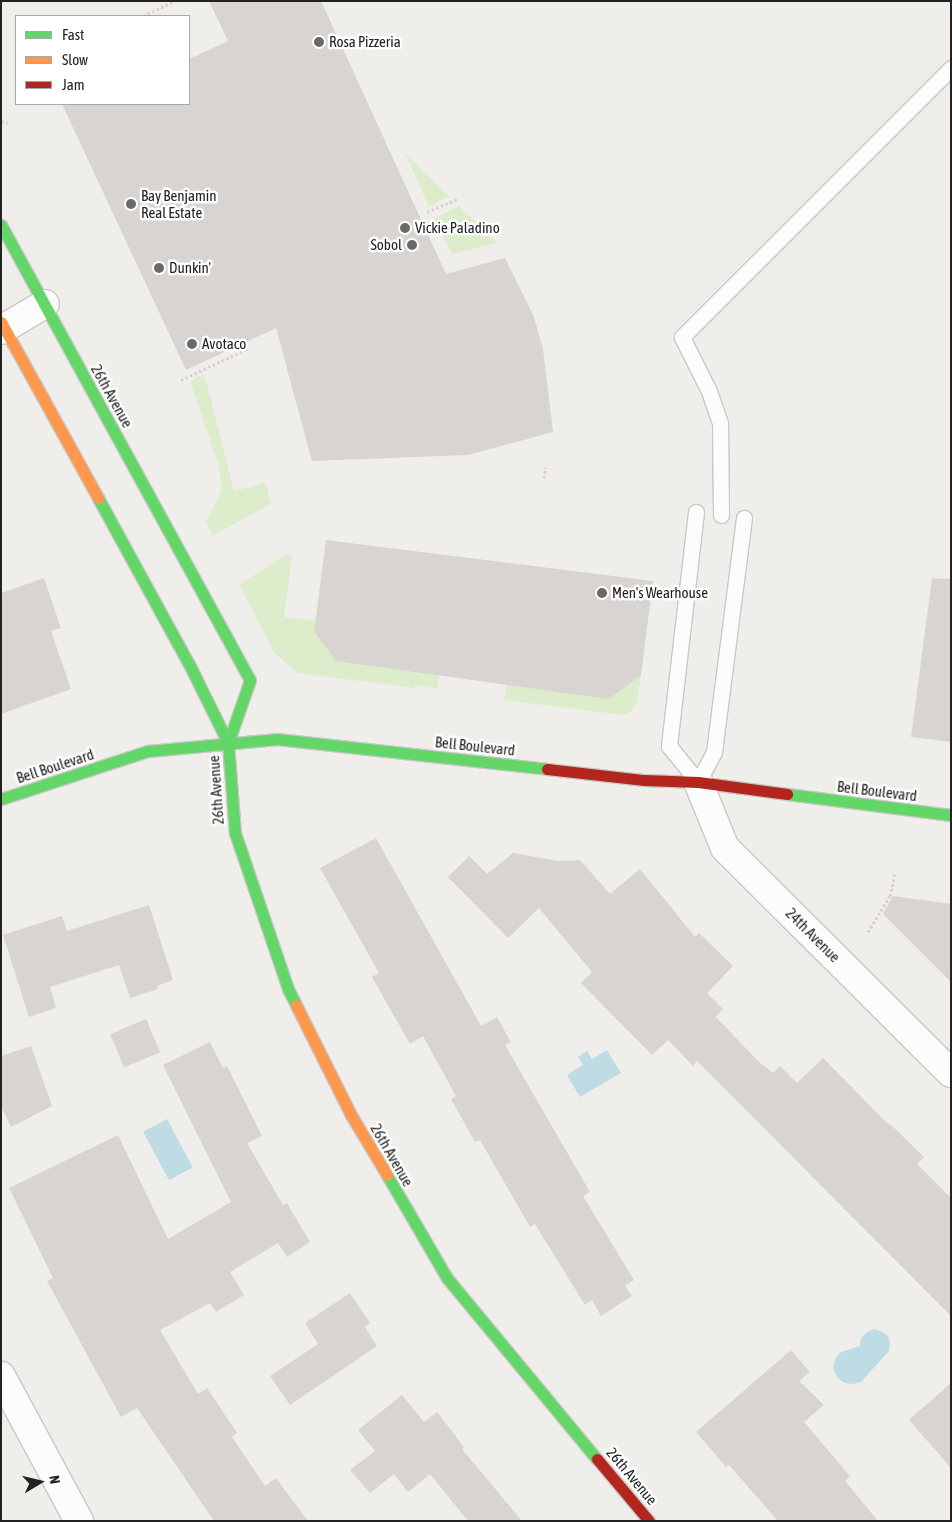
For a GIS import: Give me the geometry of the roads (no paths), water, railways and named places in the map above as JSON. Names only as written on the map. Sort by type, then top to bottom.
[{"type":"street","name":"26th Avenue","points":[[1,226],[250,680],[228,743]]},
{"type":"street","points":[[2,327],[45,304]]},
{"type":"street","name":"26th Avenue","points":[[2,327],[189,664],[228,743],[234,834],[288,989],[351,1115],[447,1278],[649,1521]]},
{"type":"street","name":"Bell Boulevard","points":[[1,799],[148,751],[277,739],[634,779],[698,782],[951,815]]},
{"type":"street","name":"24th Avenue","points":[[698,782],[725,848],[951,1073]]},
{"type":"street","points":[[1,1376],[79,1521]]},
{"type":"lane","points":[[721,514],[720,423],[708,388],[682,337],[951,68]]},
{"type":"lane","points":[[696,512],[669,746],[698,782],[714,752],[744,518]]},
{"type":"water","points":[[607,1050],[621,1073],[580,1097],[567,1075],[583,1065],[578,1057],[587,1051],[592,1059]]},
{"type":"water","points":[[167,1119],[193,1168],[169,1180],[143,1132]]},
{"type":"water","points":[[874,1329],[888,1336],[890,1343],[889,1351],[861,1382],[853,1384],[844,1383],[837,1377],[833,1369],[835,1359],[841,1352],[860,1346],[861,1338],[867,1332]]},
{"type":"place","name":"Rosa Pizzeria","points":[[319,42]]},
{"type":"place","name":"Bay Benjamin Real Estate","points":[[131,204]]},
{"type":"place","name":"Vickie Paladino","points":[[405,228]]},
{"type":"place","name":"Sobol","points":[[412,245]]},
{"type":"place","name":"Dunkin'","points":[[159,268]]},
{"type":"place","name":"Avotaco","points":[[192,344]]},
{"type":"place","name":"Men's Wearhouse","points":[[602,593]]}]
